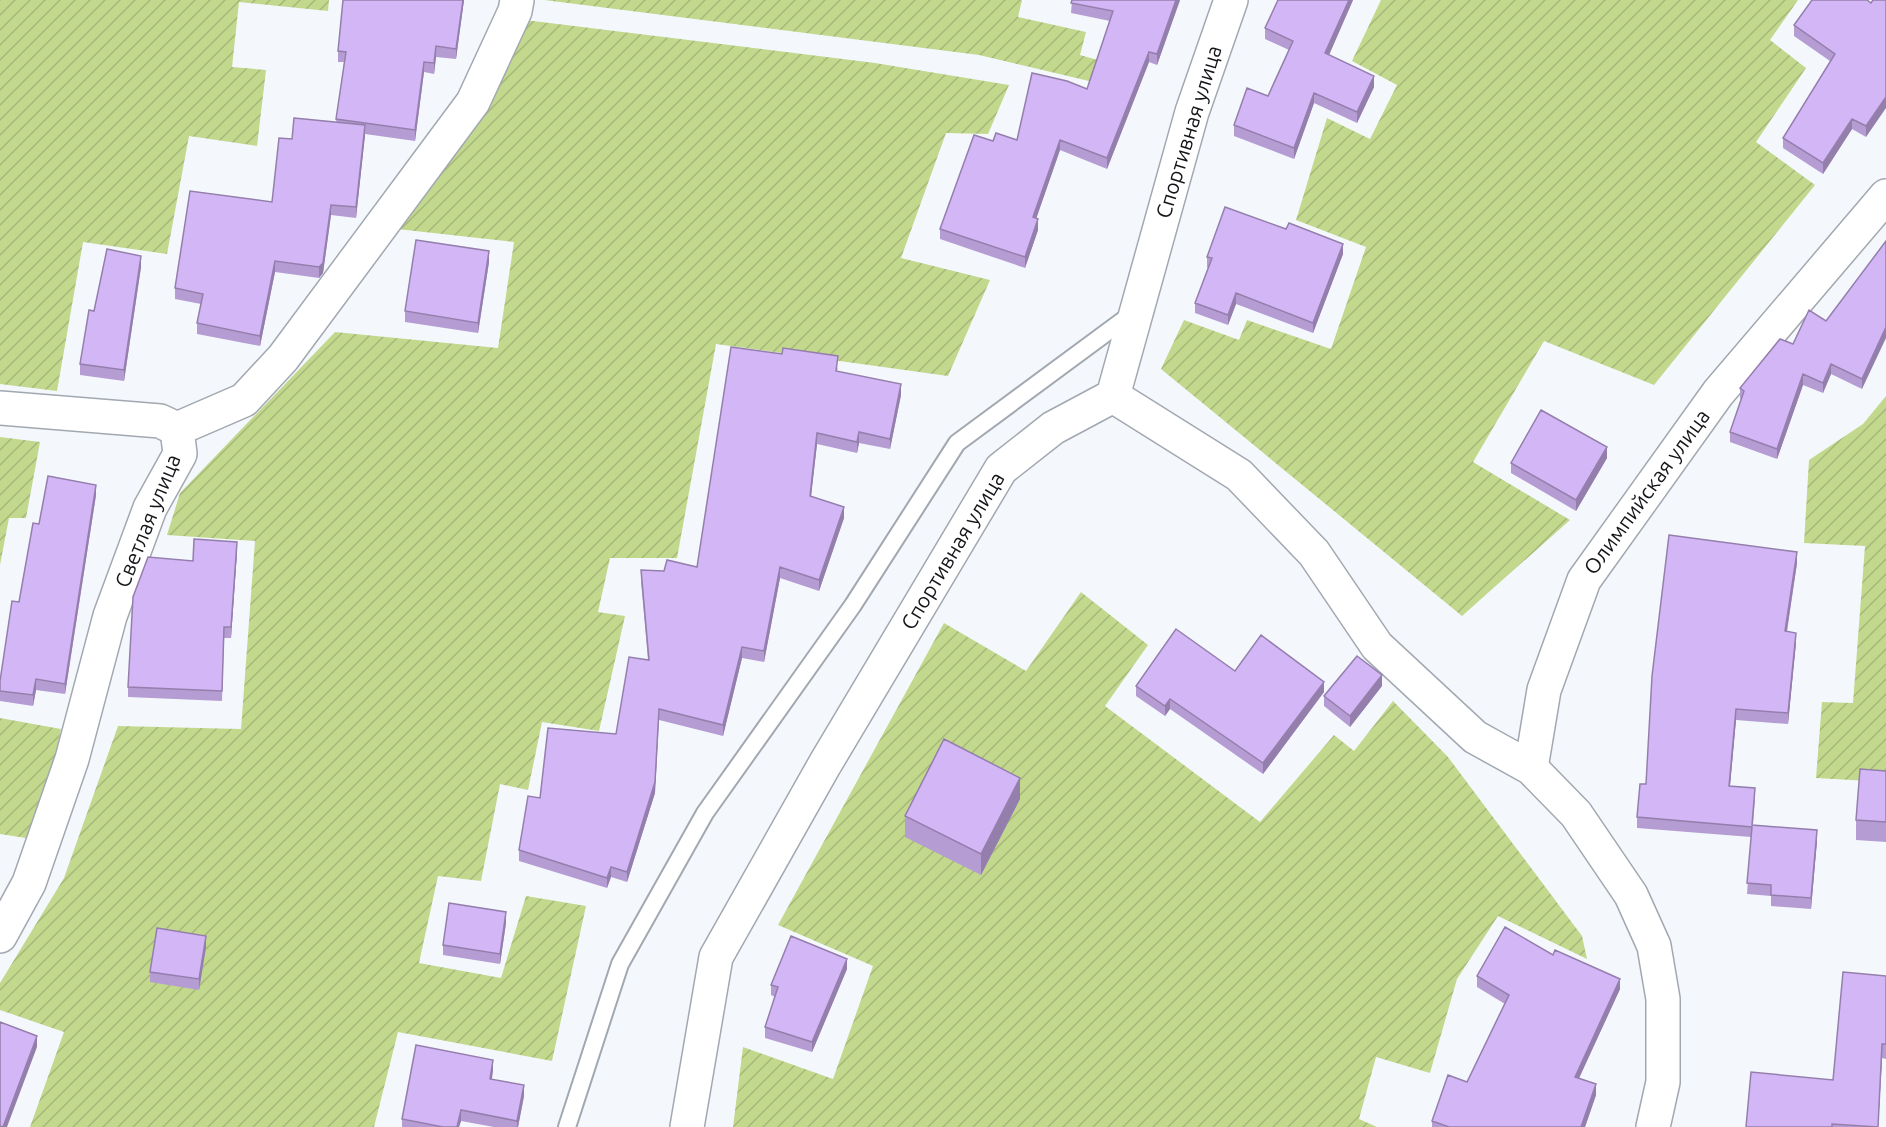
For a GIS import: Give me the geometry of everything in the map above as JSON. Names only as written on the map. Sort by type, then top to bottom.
[{"type":"street","name":"Светлая улица","points":[[0,936],[29,883],[45,838],[72,759],[110,616],[150,507],[180,454],[177,429],[244,400],[283,358],[473,102],[515,11],[517,0]]},
{"type":"street","name":"Спортивная улица","points":[[687,1127],[716,957],[825,764],[1001,469],[1053,428],[1113,396],[1192,112],[1231,0]]},
{"type":"street","name":"Олимпийская улица","points":[[1531,768],[1544,690],[1584,580],[1718,393],[1886,196]]},
{"type":"street","points":[[1113,396],[1239,475],[1314,552],[1377,646],[1475,737],[1531,768],[1576,814],[1631,895],[1654,946],[1663,1011],[1663,1082],[1653,1127]]},
{"type":"street","points":[[0,408],[160,421],[177,429]]},
{"type":"lane","points":[[567,1127],[620,964],[705,813],[853,605],[957,443],[1137,311]]},
{"type":"green space","points":[[0,0],[329,0],[328,11],[239,2],[232,67],[266,70],[257,146],[189,136],[167,254],[83,242],[57,391],[0,384]]},
{"type":"green space","points":[[544,0],[1022,0],[1018,17],[1086,32],[1080,55],[1133,70],[1127,90],[979,55]]},
{"type":"green space","points":[[1381,0],[1798,0],[1770,40],[1806,68],[1756,142],[1815,185],[1654,385],[1544,341],[1473,462],[1570,520],[1462,616],[1161,369],[1184,320],[1239,340],[1247,320],[1331,349],[1366,247],[1296,220],[1327,118],[1370,139],[1397,85],[1352,61]]},
{"type":"green space","points":[[525,20],[875,63],[1009,85],[988,134],[946,133],[901,258],[990,280],[948,376],[716,344],[677,558],[610,558],[598,612],[625,616],[599,731],[542,722],[528,790],[500,784],[481,881],[438,876],[419,963],[501,978],[526,896],[586,906],[552,1061],[398,1032],[374,1127],[30,1127],[64,1032],[0,1010],[0,983],[64,878],[118,726],[241,729],[255,541],[167,535],[180,493],[335,332],[498,348],[514,242],[397,229]]},
{"type":"green space","points":[[1886,396],[1886,782],[1816,778],[1822,702],[1853,703],[1865,546],[1804,543],[1809,460],[1863,424]]},
{"type":"green space","points":[[0,437],[40,442],[26,518],[9,518],[0,565]]},
{"type":"green space","points":[[1081,592],[1148,645],[1105,706],[1260,822],[1334,735],[1354,751],[1393,701],[1448,757],[1582,936],[1587,959],[1498,916],[1457,979],[1430,1073],[1376,1057],[1359,1119],[1377,1127],[733,1127],[743,1047],[833,1079],[873,966],[778,925],[944,623],[1026,671]]},
{"type":"green space","points":[[0,718],[61,729],[51,777],[32,839],[0,834]]},
{"type":"building","points":[[343,0],[463,0],[456,49],[436,46],[434,63],[424,62],[415,130],[336,119],[346,52],[338,51]]},
{"type":"building","points":[[1072,0],[1176,0],[1157,54],[1149,52],[1107,158],[1060,140],[1033,217],[1038,219],[1025,257],[940,229],[974,135],[993,141],[996,133],[1017,140],[1032,73],[1067,81],[1087,89],[1113,11],[1071,3]]},
{"type":"building","points":[[1278,0],[1349,0],[1325,53],[1374,76],[1357,112],[1314,93],[1294,148],[1234,125],[1247,88],[1268,96],[1293,41],[1265,28]]},
{"type":"building","points":[[1812,0],[1867,0],[1871,3],[1873,0],[1886,0],[1886,97],[1866,126],[1852,119],[1823,163],[1783,138],[1835,54],[1794,25]]},
{"type":"building","points":[[294,118],[365,125],[356,207],[331,205],[323,263],[319,267],[275,261],[260,336],[197,323],[203,294],[175,288],[190,191],[272,202],[279,138],[292,139]]},
{"type":"building","points":[[1225,207],[1286,229],[1289,223],[1343,244],[1313,323],[1236,293],[1228,315],[1195,303],[1212,258],[1207,257]]},
{"type":"building","points":[[416,240],[489,251],[478,323],[405,311]]},
{"type":"building","points":[[1886,241],[1886,327],[1862,379],[1831,364],[1823,383],[1803,374],[1777,449],[1730,432],[1744,391],[1740,388],[1780,339],[1793,344],[1809,310],[1826,321]]},
{"type":"building","points":[[107,249],[141,256],[124,370],[80,364],[89,310],[94,311]]},
{"type":"building","points":[[731,347],[782,354],[783,348],[838,356],[836,371],[901,384],[890,439],[859,432],[857,442],[817,433],[810,496],[844,507],[819,580],[780,567],[764,651],[742,647],[723,725],[659,709],[655,782],[627,872],[611,867],[607,878],[519,850],[528,796],[540,798],[548,728],[616,734],[629,657],[649,660],[641,570],[664,571],[667,560],[697,567]]},
{"type":"building","points":[[1541,410],[1607,447],[1576,500],[1511,463]]},
{"type":"building","points":[[48,476],[96,485],[65,684],[36,679],[33,695],[0,691],[12,601],[19,602],[33,523],[39,524]]},
{"type":"building","points":[[1669,535],[1797,552],[1785,631],[1796,633],[1788,713],[1736,709],[1729,786],[1755,788],[1752,825],[1817,830],[1811,898],[1771,895],[1771,885],[1747,883],[1752,827],[1637,817],[1640,784],[1646,784],[1652,676]]},
{"type":"building","points":[[194,539],[237,542],[231,627],[224,627],[222,691],[128,687],[133,597],[148,557],[193,561]]},
{"type":"building","points":[[1176,629],[1235,671],[1261,635],[1324,682],[1263,763],[1170,699],[1165,706],[1136,686]]},
{"type":"building","points":[[1357,656],[1382,675],[1350,716],[1324,696]]},
{"type":"building","points":[[944,739],[1020,778],[981,854],[905,816]]},
{"type":"building","points":[[1860,769],[1886,771],[1886,822],[1856,820]]},
{"type":"building","points":[[449,903],[506,912],[500,954],[443,945]]},
{"type":"building","points":[[1505,927],[1553,955],[1555,950],[1620,979],[1575,1077],[1596,1084],[1581,1127],[1449,1127],[1432,1121],[1448,1075],[1467,1082],[1509,995],[1477,976]]},
{"type":"building","points":[[157,928],[206,936],[199,979],[150,972]]},
{"type":"building","points":[[791,936],[847,959],[812,1042],[765,1027],[778,987],[771,985]]},
{"type":"building","points":[[1843,972],[1886,976],[1886,1044],[1882,1044],[1878,1127],[1832,1124],[1832,1127],[1746,1127],[1751,1072],[1833,1080]]},
{"type":"building","points":[[0,1022],[37,1036],[3,1127],[0,1126]]},
{"type":"building","points":[[416,1045],[493,1060],[490,1079],[524,1085],[517,1121],[461,1110],[457,1127],[443,1127],[402,1119]]}]
